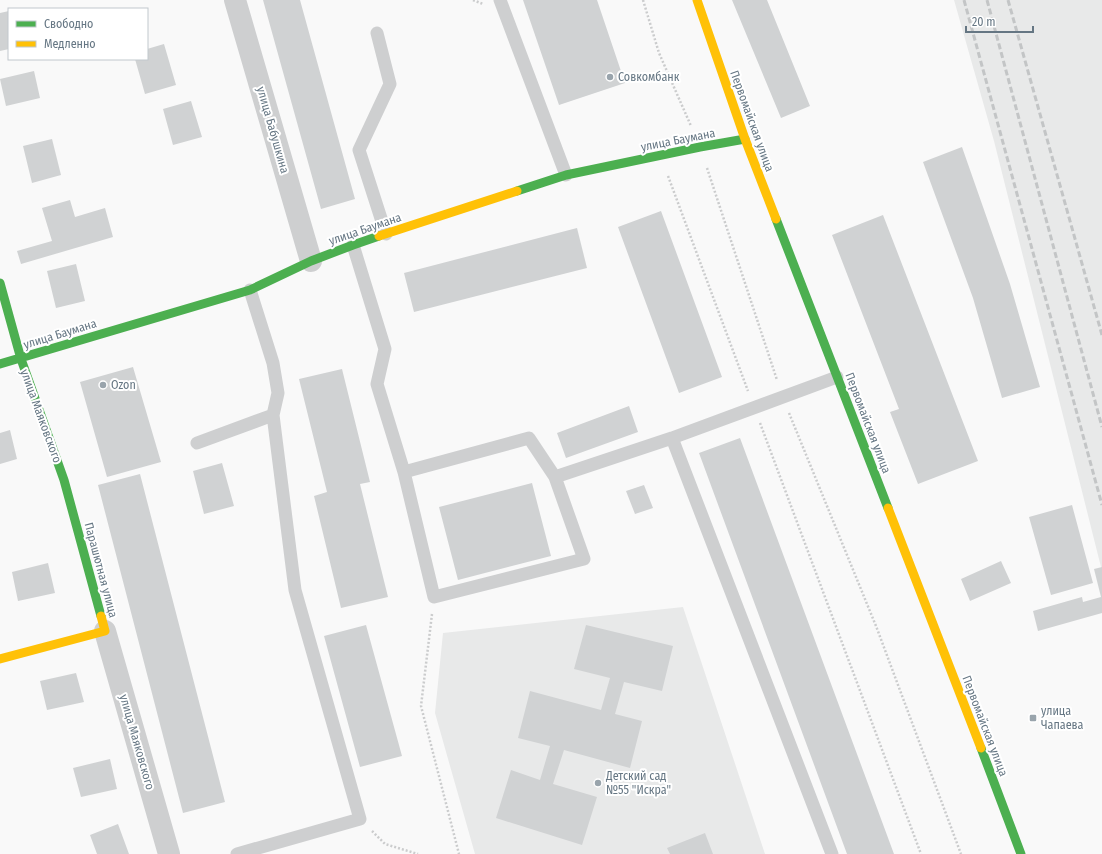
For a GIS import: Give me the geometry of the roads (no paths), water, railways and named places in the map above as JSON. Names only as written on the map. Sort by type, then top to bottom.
[{"type":"street","name":"улица Бабушкина","points":[[235,0],[312,261]]},
{"type":"street","name":"Первомайская улица","points":[[697,0],[744,139],[1021,854]]},
{"type":"street","name":"улица Баумана","points":[[0,364],[250,290],[312,261],[354,245],[566,175],[744,139]]},
{"type":"street","name":"улица Маяковского","points":[[0,283],[21,358],[64,480]]},
{"type":"street","name":"Парашютная улица","points":[[0,659],[105,631],[64,480]]},
{"type":"street","name":"улица Маяковского","points":[[105,631],[168,854]]},
{"type":"lane","points":[[500,0],[566,175]]},
{"type":"lane","points":[[377,33],[390,84],[359,150],[386,234]]},
{"type":"lane","points":[[354,245],[385,349],[377,384],[404,472],[434,597],[584,559],[555,477],[529,438],[404,472]]},
{"type":"lane","points":[[237,854],[360,819],[295,590],[273,415],[278,393],[273,363],[250,290]]},
{"type":"lane","points":[[555,477],[672,438],[837,377]]},
{"type":"lane","points":[[197,443],[273,415]]},
{"type":"lane","points":[[672,438],[832,854]]},
{"type":"railway","points":[[964,0],[1102,505]]},
{"type":"railway","points":[[987,0],[1102,427]]},
{"type":"railway","points":[[1008,0],[1102,335]]},
{"type":"place","name":"Совкомбанк","points":[[610,77]]},
{"type":"place","name":"Ozon","points":[[103,385]]},
{"type":"place","name":"улица Чапаева","points":[[1033,718]]},
{"type":"place","name":"Детский сад №55 \"Искра\"","points":[[598,783]]}]
